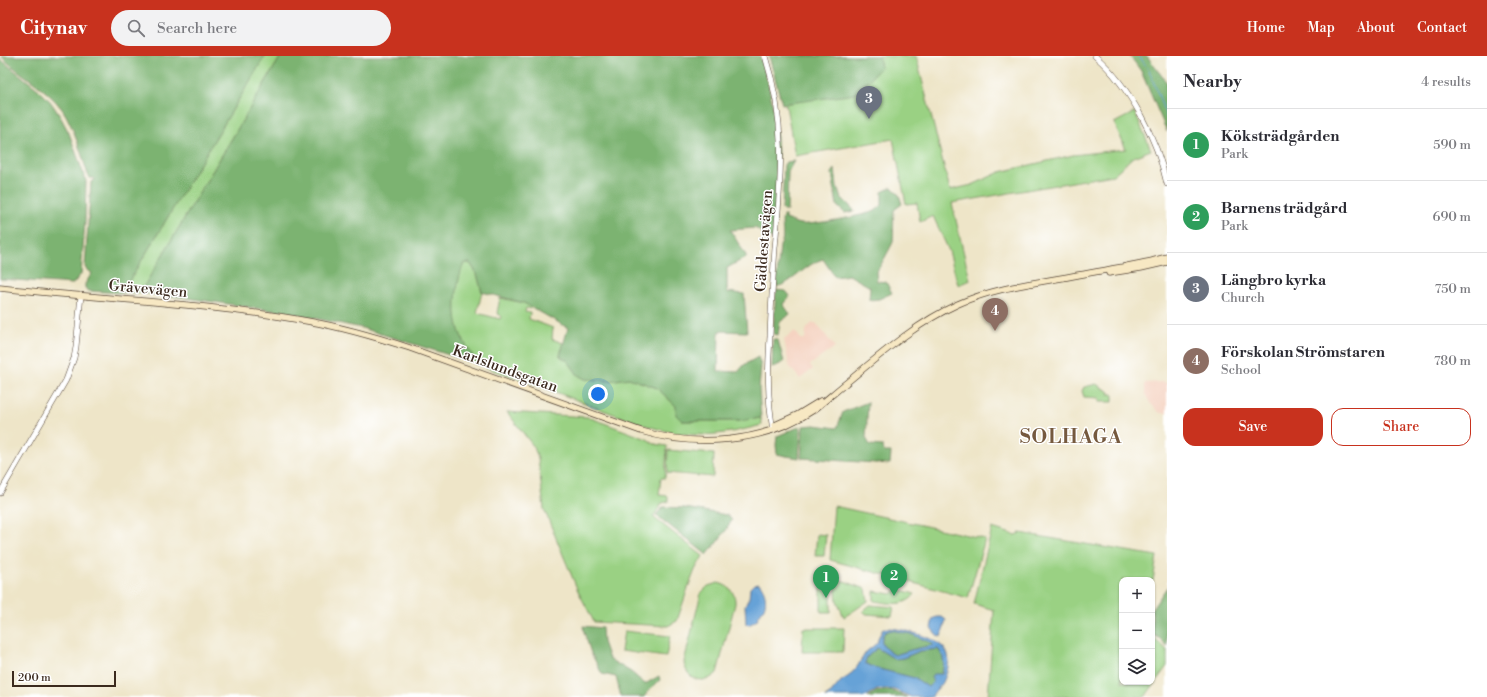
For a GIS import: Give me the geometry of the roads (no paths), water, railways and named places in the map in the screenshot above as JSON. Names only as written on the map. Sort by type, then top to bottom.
[{"type":"main road","name":"Karlslundsgatan","points":[[294,319],[330,325],[398,344],[650,433],[670,438],[707,440],[741,435],[772,428],[798,415],[843,385],[899,340],[935,316],[977,297],[1008,288],[1152,262],[1167,257]]},
{"type":"main road","name":"Karlslundsgatan","points":[[1079,275],[1136,269],[1167,262]]},
{"type":"main road","name":"Grävevägen","points":[[0,288],[185,304],[294,319]]},
{"type":"street","name":"Gäddestavägen","points":[[766,56],[772,76],[778,111],[782,157],[768,366],[768,394],[772,428]]},
{"type":"street","points":[[1095,56],[1115,76],[1134,104],[1154,146],[1167,184]]},
{"type":"street","points":[[0,493],[66,380],[75,352],[81,295]]},
{"type":"water","points":[[759,583],[765,593],[766,601],[757,620],[749,625],[746,624],[745,605],[749,598],[750,588],[754,584]]},
{"type":"water","points":[[942,617],[946,620],[941,637],[931,628],[933,619]]},
{"type":"water","points":[[891,628],[914,633],[932,640],[945,649],[949,658],[947,671],[942,684],[934,692],[932,697],[911,697],[895,690],[885,689],[877,690],[865,697],[825,697],[857,667],[866,652],[877,643],[883,629]],"holes":[[[891,630],[911,634],[932,643],[933,645],[895,655],[888,651],[882,642],[885,632]],[[877,648],[895,659],[903,658],[920,651],[938,649],[942,655],[943,661],[942,674],[933,674],[931,677],[933,682],[928,687],[915,678],[875,668],[865,663],[867,657]]]},
{"type":"waterway","points":[[1139,56],[1149,70],[1167,118]]},
{"type":"place","name":"Längbro kyrka","points":[[869,119]]},
{"type":"place","name":"Förskolan Strömstaren","points":[[995,331]]},
{"type":"place","name":"Barnens trädgård","points":[[894,596]]},
{"type":"place","name":"Köksträdgården","points":[[826,598]]},
{"type":"district","name":"SOLHAGA","points":[[1071,437]]}]
